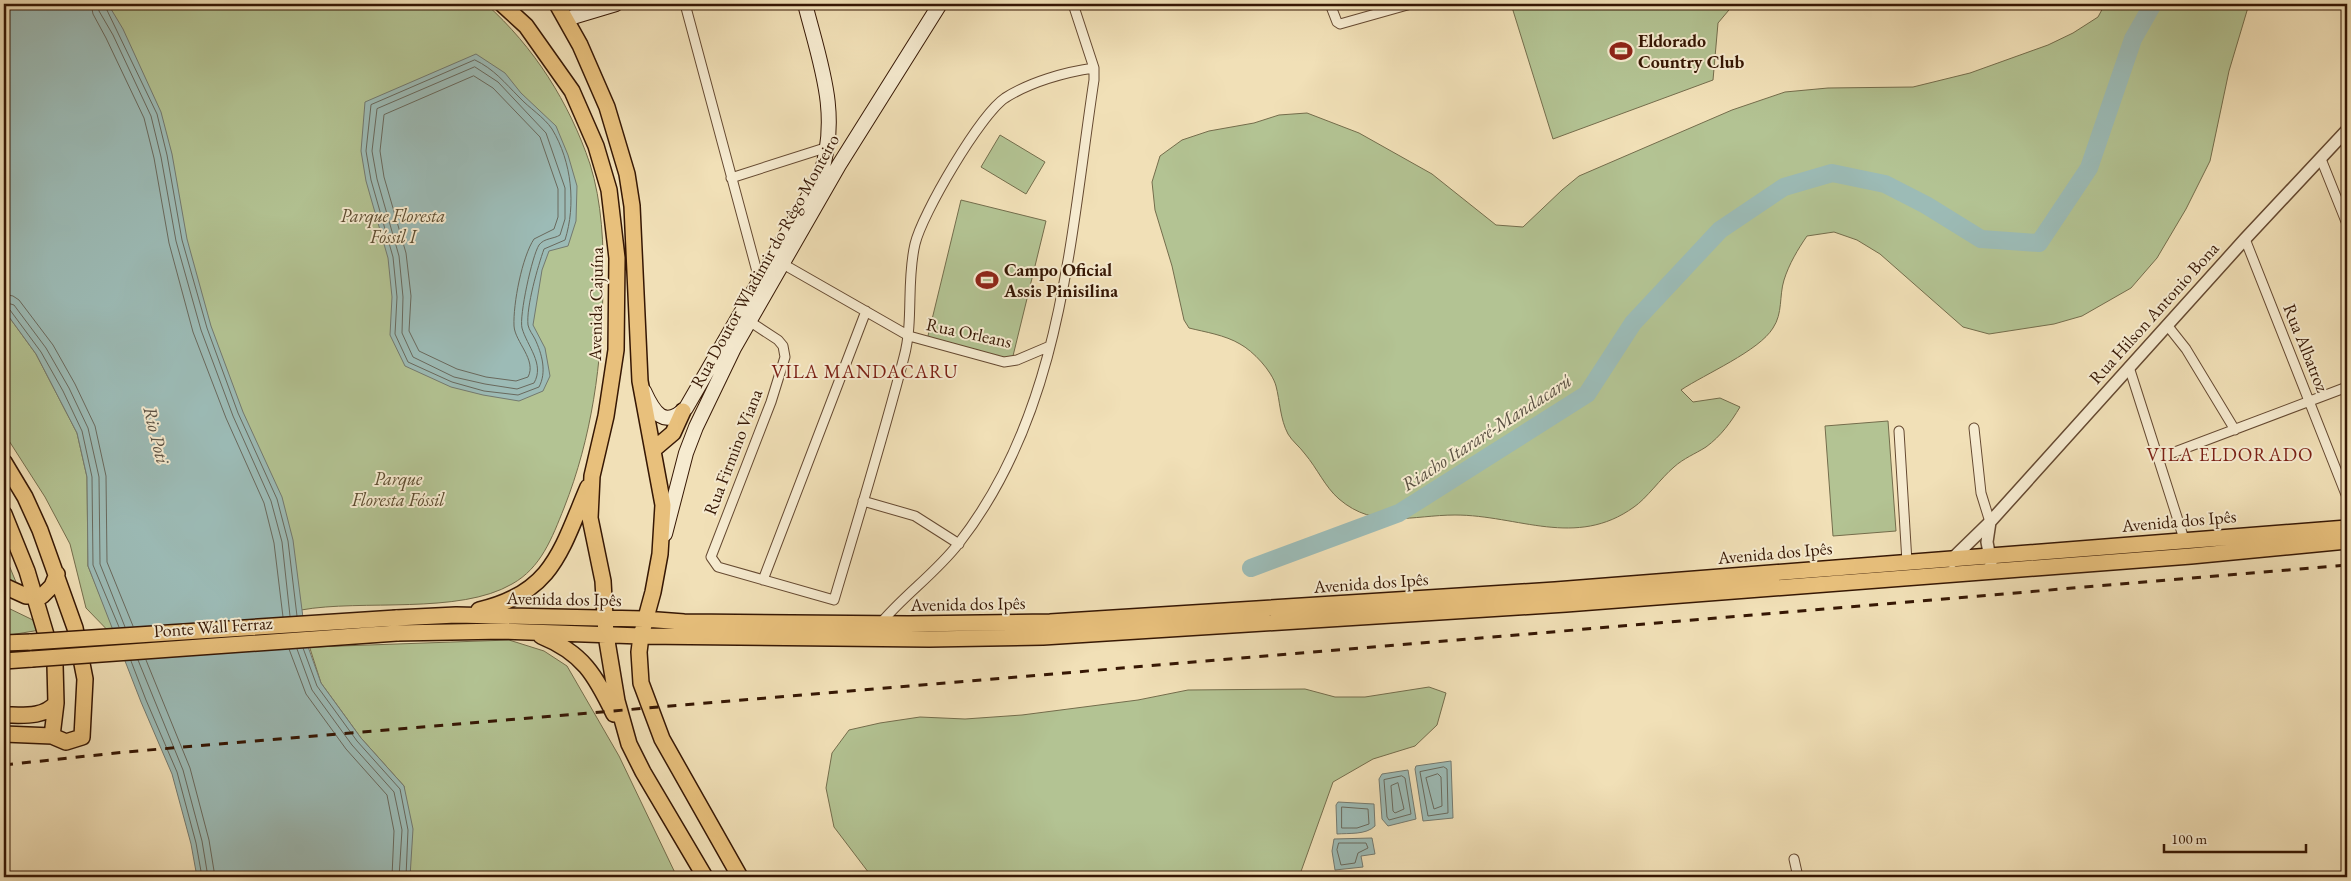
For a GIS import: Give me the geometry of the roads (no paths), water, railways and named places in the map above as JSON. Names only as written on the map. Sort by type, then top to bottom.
[{"type":"main road","name":"Avenida Cajuína","points":[[502,4],[526,26],[572,91],[596,146],[609,190],[617,258],[616,350],[606,416],[592,476],[590,518],[603,581],[606,635],[617,701],[629,744]]},
{"type":"main road","points":[[557,4],[595,76],[627,174],[636,246],[640,381],[644,414],[663,505],[660,554],[653,592],[644,619],[641,636],[639,652],[640,677],[644,695],[655,724],[740,877]]},
{"type":"main road","points":[[566,19],[616,4]]},
{"type":"main road","points":[[653,450],[672,433],[683,411],[742,326],[759,279],[820,176],[828,147],[830,112],[826,88],[805,4]]},
{"type":"main road","name":"Rua Doutor Wladimir do Rêgo Monteiro","points":[[660,554],[686,453],[696,426],[742,326],[783,264],[839,165],[940,4]]},
{"type":"main road","points":[[640,381],[658,414],[669,418],[683,411]]},
{"type":"main road","points":[[4,462],[25,497],[56,574],[75,628],[82,660],[84,704],[82,737],[66,742],[52,736],[4,734]]},
{"type":"main road","points":[[456,616],[507,603],[526,593],[540,580],[564,543],[592,476]]},
{"type":"main road","points":[[4,514],[27,571],[55,665],[56,703],[52,736]]},
{"type":"main road","name":"Avenida dos Ipês","points":[[1276,616],[1516,592],[1554,597],[1954,574],[1990,564],[2184,539],[2347,528]]},
{"type":"main road","name":"Avenida dos Ipês","points":[[397,633],[530,631],[641,636],[993,639],[1276,616],[1517,607],[1554,597],[1953,558],[1990,564],[2347,541]]},
{"type":"main road","points":[[4,586],[35,598],[47,592],[56,574]]},
{"type":"main road","points":[[1516,592],[1520,598],[1517,607]]},
{"type":"main road","name":"Avenida dos Ipês","points":[[396,618],[456,616],[644,619],[684,622],[880,624],[1245,618]]},
{"type":"main road","name":"Ponte Wall Ferraz","points":[[4,643],[396,618]]},
{"type":"main road","points":[[606,635],[644,619]]},
{"type":"main road","points":[[530,631],[560,643],[589,668],[597,679],[643,772],[705,877]]},
{"type":"main road","name":"Ponte Wall Ferraz","points":[[4,661],[397,633]]},
{"type":"main road","points":[[4,715],[40,714],[51,709],[56,703]]},
{"type":"street","points":[[685,4],[759,279]]},
{"type":"street","points":[[880,624],[959,544],[1015,450],[1038,391],[1050,346],[1079,189],[1094,68],[1074,4]]},
{"type":"street","points":[[1330,4],[1337,22],[1343,24],[1411,4]]},
{"type":"street","points":[[866,311],[763,580],[834,600],[909,336],[910,283],[918,232],[933,201],[987,116],[1006,98],[1025,88],[1080,70],[1094,68]]},
{"type":"street","name":"Rua Hilson Antonio Bona","points":[[1953,558],[1990,522],[2129,366],[2347,130]]},
{"type":"street","points":[[732,178],[828,147]]},
{"type":"street","points":[[2321,159],[2347,224]]},
{"type":"street","name":"Rua Albatroz","points":[[2245,239],[2347,498]]},
{"type":"street","name":"Rua Orleans","points":[[783,264],[909,336],[1004,362],[1017,360],[1050,346]]},
{"type":"street","points":[[2167,325],[2186,349],[2235,430]]},
{"type":"street","name":"Rua Firmino Viana","points":[[742,326],[778,340],[785,351],[785,357],[765,418],[711,552],[712,560],[718,568],[763,580]]},
{"type":"street","points":[[2129,366],[2184,539]]},
{"type":"street","points":[[2159,458],[2347,387]]},
{"type":"street","points":[[1974,428],[1980,493],[1990,522],[1987,542],[1990,564]]},
{"type":"street","points":[[1899,431],[1907,562]]},
{"type":"street","points":[[863,501],[915,516],[959,544]]},
{"type":"street","points":[[1953,558],[1954,574]]},
{"type":"street","points":[[1794,859],[1798,877]]},
{"type":"water","name":"Rio Poti","points":[[4,4],[108,4],[123,29],[161,112],[172,154],[187,239],[211,326],[243,412],[282,497],[293,540],[306,641],[321,683],[361,738],[404,786],[413,829],[410,877],[197,877],[191,844],[172,774],[141,702],[88,566],[87,477],[77,433],[36,354],[4,310]]},
{"type":"water","points":[[476,54],[505,73],[521,93],[556,126],[568,155],[577,186],[576,221],[568,246],[549,251],[542,270],[533,325],[545,348],[550,376],[543,391],[519,401],[451,387],[405,366],[390,335],[392,297],[388,258],[366,181],[361,151],[365,102]]},
{"type":"water","points":[[1451,761],[1453,818],[1423,821],[1416,766]]},
{"type":"water","points":[[1408,770],[1416,819],[1388,826],[1382,819],[1379,779],[1382,774]]},
{"type":"water","points":[[1338,802],[1374,804],[1375,826],[1367,831],[1337,834],[1336,805]]},
{"type":"water","points":[[1372,838],[1375,854],[1361,856],[1363,867],[1335,870],[1332,851],[1334,839]]},
{"type":"waterway","name":"Riacho Itararé-Mandacarú","points":[[1251,568],[1399,513],[1587,394],[1633,323],[1720,230],[1784,187],[1832,173],[1885,184],[1926,205],[1981,239],[2039,243],[2089,168],[2133,39],[2153,4]]},
{"type":"railway","points":[[4,765],[125,752],[2347,565]]},
{"type":"place","name":"Eldorado Country Club","points":[[1621,51]]},
{"type":"place","name":"Campo Oficial Assis Pinisilina","points":[[987,280]]},
{"type":"district","name":"VILA MANDACARU","points":[[865,371]]},
{"type":"district","name":"VILA ELDORADO","points":[[2230,454]]},
{"type":"park label","name":"Parque Floresta Fóssil I","points":[[393,226]]},
{"type":"park label","name":"Parque Floresta Fóssil","points":[[398,489]]}]
